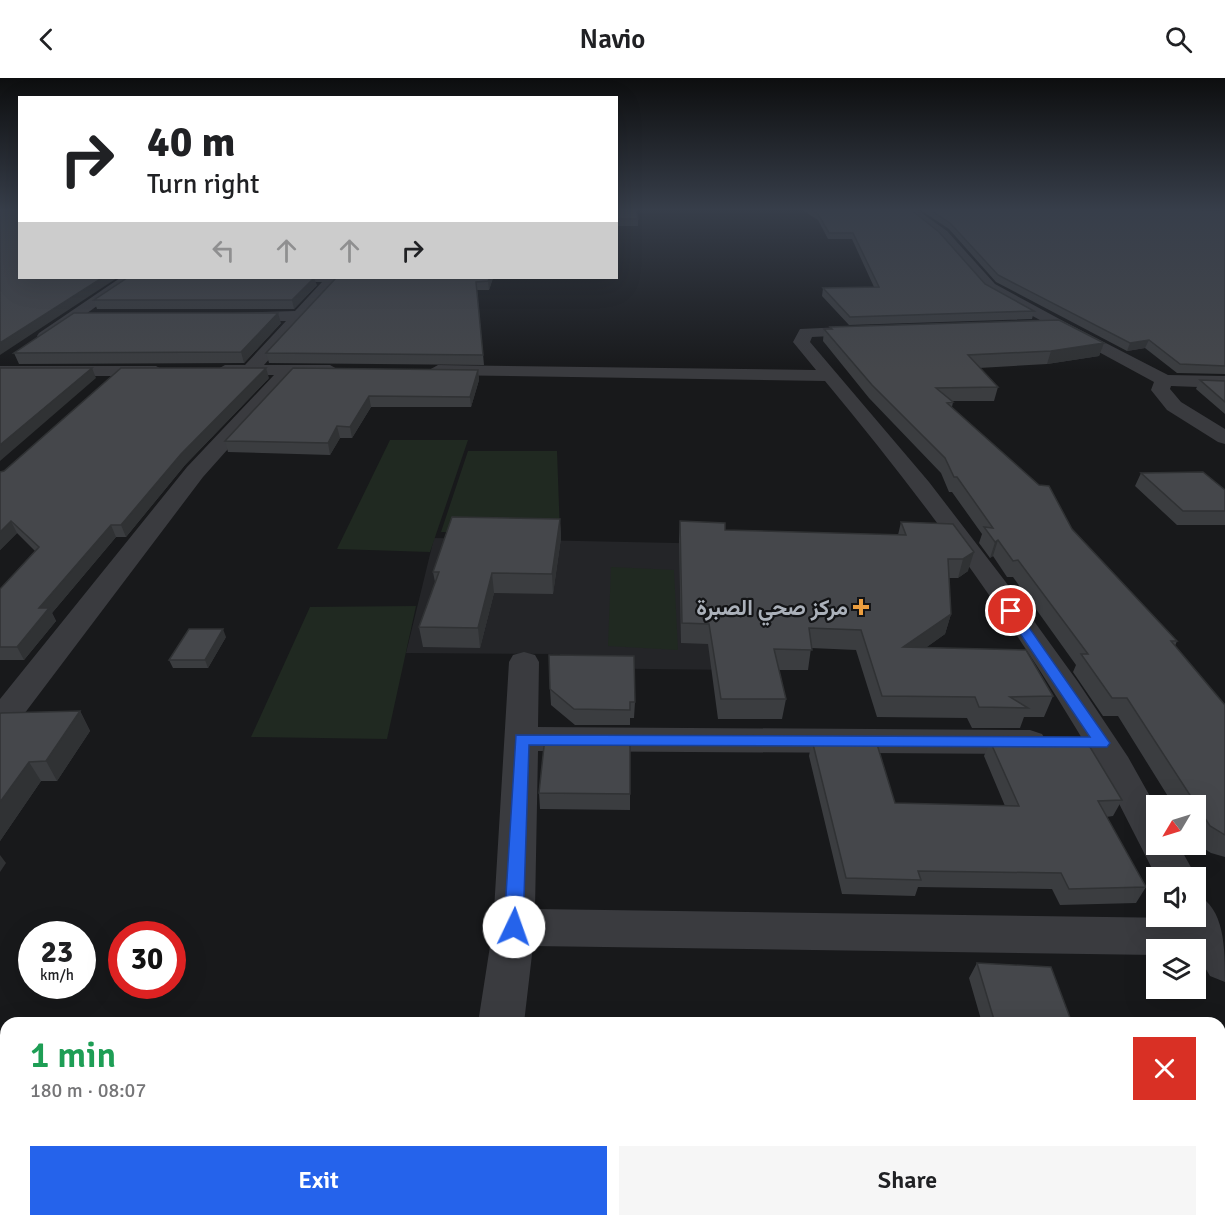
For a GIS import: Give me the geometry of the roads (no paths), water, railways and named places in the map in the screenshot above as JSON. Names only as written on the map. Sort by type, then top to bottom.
[{"type":"street","points":[[968,263],[990,287],[1164,380],[1225,382]]},
{"type":"street","points":[[0,366],[127,279],[149,279]]},
{"type":"street","points":[[250,370],[333,279]]},
{"type":"street","points":[[73,316],[97,316]]},
{"type":"street","points":[[216,316],[300,316]]},
{"type":"street","points":[[1026,327],[1059,325]]},
{"type":"street","points":[[877,331],[806,332],[801,342],[879,431],[970,549],[1102,743],[1146,823]]},
{"type":"street","points":[[202,370],[344,370]]},
{"type":"street","points":[[0,722],[195,472],[289,370]]},
{"type":"street","points":[[424,370],[831,376]]},
{"type":"street","points":[[0,371],[178,371]]},
{"type":"street","points":[[93,394],[118,372]]},
{"type":"street","points":[[1164,380],[1160,390],[1174,406],[1225,438]]},
{"type":"street","points":[[502,1017],[514,927],[524,662]]},
{"type":"street","points":[[522,739],[1102,743]]},
{"type":"street","points":[[514,927],[1210,937]]},
{"type":"place","name":"مركز صحي الصبرة","points":[[861,607]]}]
